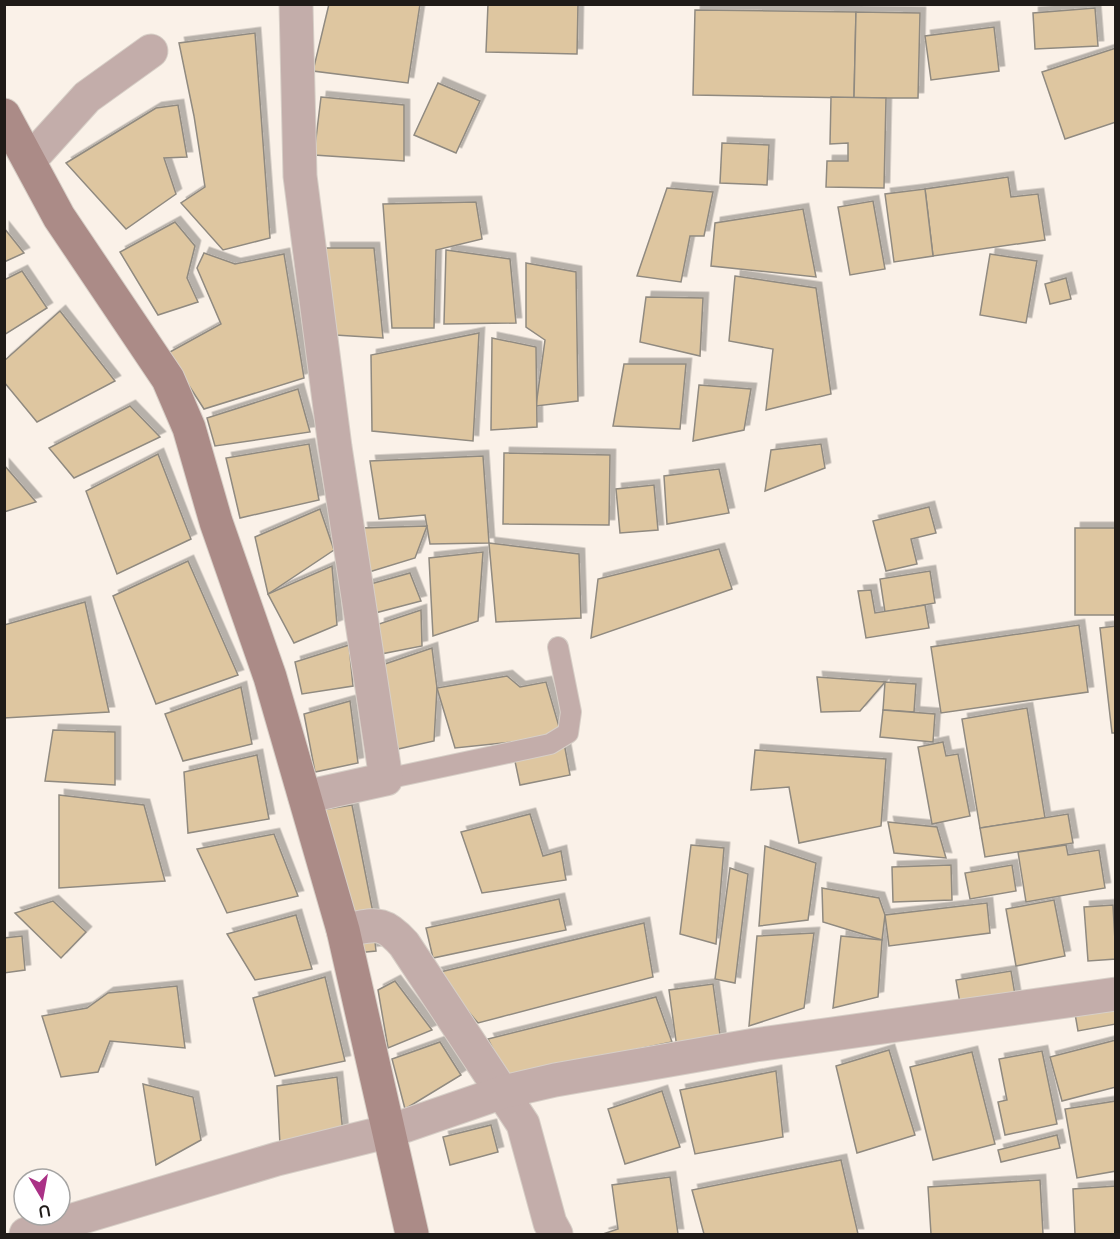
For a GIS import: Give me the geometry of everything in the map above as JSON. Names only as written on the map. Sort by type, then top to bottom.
[{"type":"main road","points":[[4,115],[59,217],[168,379],[189,428],[216,522],[270,677],[343,930],[412,1234]]},
{"type":"street","points":[[296,4],[300,176],[336,458],[386,779],[305,796]]},
{"type":"street","points":[[30,160],[87,97],[151,51]]},
{"type":"street","points":[[343,930],[380,925],[393,933],[523,1124],[550,1223],[556,1234]]},
{"type":"street","points":[[26,1234],[277,1159],[390,1131],[503,1092],[555,1080],[754,1045],[1116,994]]},
{"type":"lane","points":[[386,779],[550,744],[568,733],[571,712],[558,647]]},
{"type":"building","points":[[329,4],[420,4],[408,83],[313,71]]},
{"type":"building","points":[[488,4],[578,4],[577,54],[486,52]]},
{"type":"building","points":[[1095,8],[1098,46],[1035,49],[1033,13]]},
{"type":"building","points":[[695,10],[856,12],[854,98],[693,95]]},
{"type":"building","points":[[856,12],[920,13],[918,98],[854,98]]},
{"type":"building","points":[[994,27],[999,71],[931,80],[925,36]]},
{"type":"building","points":[[255,33],[270,238],[223,250],[181,203],[205,187],[179,43]]},
{"type":"building","points":[[1116,48],[1116,122],[1065,139],[1042,72]]},
{"type":"building","points":[[438,83],[480,101],[456,153],[414,135]]},
{"type":"building","points":[[321,97],[404,105],[404,161],[314,155]]},
{"type":"building","points":[[831,97],[886,98],[884,188],[826,187],[827,161],[848,161],[848,143],[830,144]]},
{"type":"building","points":[[178,105],[187,157],[164,158],[176,194],[126,229],[66,163],[156,108]]},
{"type":"building","points":[[722,143],[769,145],[767,185],[720,183]]},
{"type":"building","points":[[1008,177],[1011,197],[1038,194],[1045,240],[933,256],[925,189]]},
{"type":"building","points":[[667,188],[713,192],[704,236],[690,236],[681,282],[637,276]]},
{"type":"building","points":[[925,189],[933,256],[894,262],[885,194]]},
{"type":"building","points":[[873,201],[885,269],[850,275],[838,207]]},
{"type":"building","points":[[476,202],[482,239],[436,250],[434,328],[392,328],[383,204]]},
{"type":"building","points":[[803,209],[816,277],[711,266],[715,223]]},
{"type":"building","points":[[175,222],[195,246],[187,278],[198,302],[158,315],[120,252]]},
{"type":"building","points":[[4,228],[24,253],[4,262]]},
{"type":"building","points":[[325,248],[374,248],[383,338],[335,335]]},
{"type":"building","points":[[446,250],[510,259],[516,323],[444,324]]},
{"type":"building","points":[[204,253],[235,264],[284,254],[304,378],[204,409],[168,353],[221,324],[197,268]]},
{"type":"building","points":[[990,254],[1037,261],[1026,323],[980,315]]},
{"type":"building","points":[[526,263],[576,272],[578,401],[536,406],[545,340],[526,327]]},
{"type":"building","points":[[22,271],[47,308],[4,335],[4,280]]},
{"type":"building","points":[[735,276],[816,288],[831,394],[766,410],[773,349],[729,341]]},
{"type":"building","points":[[1066,278],[1071,299],[1050,304],[1045,284]]},
{"type":"building","points":[[646,297],[703,298],[700,356],[640,342]]},
{"type":"building","points":[[60,311],[115,381],[37,422],[4,382],[4,361]]},
{"type":"building","points":[[479,333],[473,441],[372,431],[371,355]]},
{"type":"building","points":[[492,338],[536,347],[537,427],[491,430]]},
{"type":"building","points":[[624,364],[686,364],[680,429],[613,426]]},
{"type":"building","points":[[699,385],[751,389],[744,430],[693,441]]},
{"type":"building","points":[[298,389],[310,432],[215,446],[207,418]]},
{"type":"building","points":[[130,406],[160,437],[74,478],[49,448]]},
{"type":"building","points":[[309,444],[319,500],[240,518],[226,458]]},
{"type":"building","points":[[821,444],[825,468],[765,491],[771,450]]},
{"type":"building","points":[[504,453],[610,455],[609,525],[503,524]]},
{"type":"building","points":[[158,454],[191,539],[117,574],[86,491]]},
{"type":"building","points":[[483,456],[489,543],[430,544],[425,515],[379,519],[370,461]]},
{"type":"building","points":[[4,465],[36,502],[4,512]]},
{"type":"building","points":[[719,469],[729,513],[667,524],[664,476]]},
{"type":"building","points":[[654,485],[658,530],[620,533],[616,489]]},
{"type":"building","points":[[929,507],[936,533],[911,539],[917,564],[886,571],[873,521]]},
{"type":"building","points":[[320,509],[334,550],[268,594],[255,537]]},
{"type":"building","points":[[427,526],[415,558],[369,572],[362,528]]},
{"type":"building","points":[[1075,528],[1116,528],[1116,615],[1075,615]]},
{"type":"building","points":[[489,543],[579,554],[581,618],[496,622]]},
{"type":"building","points":[[719,549],[732,589],[591,638],[598,579]]},
{"type":"building","points":[[483,552],[478,621],[433,636],[429,558]]},
{"type":"building","points":[[188,561],[238,675],[156,704],[113,596]]},
{"type":"building","points":[[332,566],[337,625],[294,643],[268,594]]},
{"type":"building","points":[[930,571],[935,603],[885,612],[880,579]]},
{"type":"building","points":[[410,573],[421,601],[375,613],[367,585]]},
{"type":"building","points":[[871,590],[875,613],[925,605],[929,628],[866,638],[858,591]]},
{"type":"building","points":[[85,602],[109,712],[4,718],[4,625]]},
{"type":"building","points":[[421,610],[422,646],[381,654],[379,624]]},
{"type":"building","points":[[1079,625],[1088,692],[941,713],[931,647]]},
{"type":"building","points":[[1116,626],[1116,733],[1112,733],[1100,628]]},
{"type":"building","points":[[349,645],[353,686],[302,694],[295,662]]},
{"type":"building","points":[[432,648],[437,688],[434,741],[398,749],[379,666]]},
{"type":"building","points":[[507,676],[520,687],[546,682],[562,737],[455,748],[437,688]]},
{"type":"building","points":[[817,677],[885,682],[860,711],[821,712]]},
{"type":"building","points":[[885,682],[916,684],[914,712],[883,710]]},
{"type":"building","points":[[241,687],[252,744],[183,761],[165,714]]},
{"type":"building","points":[[350,701],[358,763],[315,772],[304,714]]},
{"type":"building","points":[[1027,708],[1045,818],[980,828],[962,719]]},
{"type":"building","points":[[883,710],[935,714],[933,742],[880,737]]},
{"type":"building","points":[[53,730],[115,732],[115,785],[45,781]]},
{"type":"building","points":[[943,742],[946,756],[958,754],[970,816],[932,824],[918,747]]},
{"type":"building","points":[[564,743],[570,775],[520,785],[513,752]]},
{"type":"building","points":[[755,750],[886,759],[881,826],[799,843],[789,787],[751,790]]},
{"type":"building","points":[[257,755],[269,819],[188,833],[184,772]]},
{"type":"building","points":[[59,795],[144,805],[165,881],[59,888]]},
{"type":"building","points":[[352,805],[375,923],[344,928],[321,810]]},
{"type":"building","points":[[530,814],[543,856],[561,851],[566,880],[482,893],[461,832]]},
{"type":"building","points":[[1068,814],[1073,843],[985,857],[980,828]]},
{"type":"building","points":[[888,822],[937,827],[946,858],[894,853]]},
{"type":"building","points":[[274,834],[298,896],[227,913],[197,849]]},
{"type":"building","points":[[691,845],[724,848],[716,944],[680,934]]},
{"type":"building","points":[[1066,845],[1068,855],[1099,850],[1105,888],[1026,902],[1018,852]]},
{"type":"building","points":[[765,846],[816,863],[808,920],[759,926]]},
{"type":"building","points":[[951,865],[952,900],[893,902],[892,867]]},
{"type":"building","points":[[1012,865],[1016,891],[970,899],[965,873]]},
{"type":"building","points":[[730,868],[748,874],[735,983],[715,979]]},
{"type":"building","points":[[822,888],[879,898],[885,915],[882,940],[823,922]]},
{"type":"building","points":[[559,899],[566,930],[433,958],[426,928]]},
{"type":"building","points":[[1054,900],[1065,956],[1016,966],[1006,909]]},
{"type":"building","points":[[53,901],[86,932],[61,958],[15,913]]},
{"type":"building","points":[[987,903],[990,933],[889,946],[885,915]]},
{"type":"building","points":[[1113,905],[1116,959],[1088,961],[1084,907]]},
{"type":"building","points":[[296,915],[312,969],[255,980],[227,934]]},
{"type":"building","points":[[644,923],[653,977],[478,1023],[436,973]]},
{"type":"building","points":[[374,933],[376,951],[356,953],[354,936]]},
{"type":"building","points":[[814,933],[804,1008],[749,1026],[757,936]]},
{"type":"building","points":[[22,936],[25,970],[4,973],[4,938]]},
{"type":"building","points":[[841,936],[882,940],[878,997],[833,1008]]},
{"type":"building","points":[[1011,971],[1016,1001],[961,1009],[956,980]]},
{"type":"building","points":[[325,977],[345,1061],[275,1076],[253,998]]},
{"type":"building","points":[[395,981],[432,1030],[388,1048],[378,990]]},
{"type":"building","points":[[713,984],[721,1042],[677,1048],[669,990]]},
{"type":"building","points":[[177,986],[185,1048],[110,1041],[98,1072],[61,1077],[42,1016],[87,1008],[108,993]]},
{"type":"building","points":[[656,997],[672,1042],[507,1076],[488,1039]]},
{"type":"building","points":[[1116,1001],[1116,1024],[1078,1031],[1074,1008]]},
{"type":"building","points":[[1116,1040],[1116,1087],[1062,1101],[1050,1057]]},
{"type":"building","points":[[440,1042],[461,1075],[405,1109],[392,1059]]},
{"type":"building","points":[[889,1050],[915,1135],[857,1153],[836,1066]]},
{"type":"building","points":[[1042,1051],[1057,1124],[1005,1135],[998,1102],[1007,1100],[999,1059]]},
{"type":"building","points":[[972,1052],[995,1144],[933,1160],[910,1067]]},
{"type":"building","points":[[776,1071],[783,1137],[695,1154],[680,1090]]},
{"type":"building","points":[[337,1077],[343,1133],[280,1145],[277,1086]]},
{"type":"building","points":[[143,1084],[193,1097],[201,1140],[156,1165]]},
{"type":"building","points":[[662,1091],[680,1147],[625,1164],[608,1109]]},
{"type":"building","points":[[1116,1101],[1116,1171],[1077,1178],[1065,1109]]},
{"type":"building","points":[[491,1125],[498,1152],[450,1165],[443,1137]]},
{"type":"building","points":[[1057,1135],[1060,1148],[1001,1162],[998,1150]]},
{"type":"building","points":[[841,1160],[858,1234],[704,1234],[692,1190]]},
{"type":"building","points":[[670,1177],[678,1234],[603,1234],[618,1229],[612,1185]]},
{"type":"building","points":[[1040,1180],[1043,1234],[931,1234],[928,1187]]},
{"type":"building","points":[[1116,1186],[1116,1234],[1075,1234],[1073,1189]]}]
